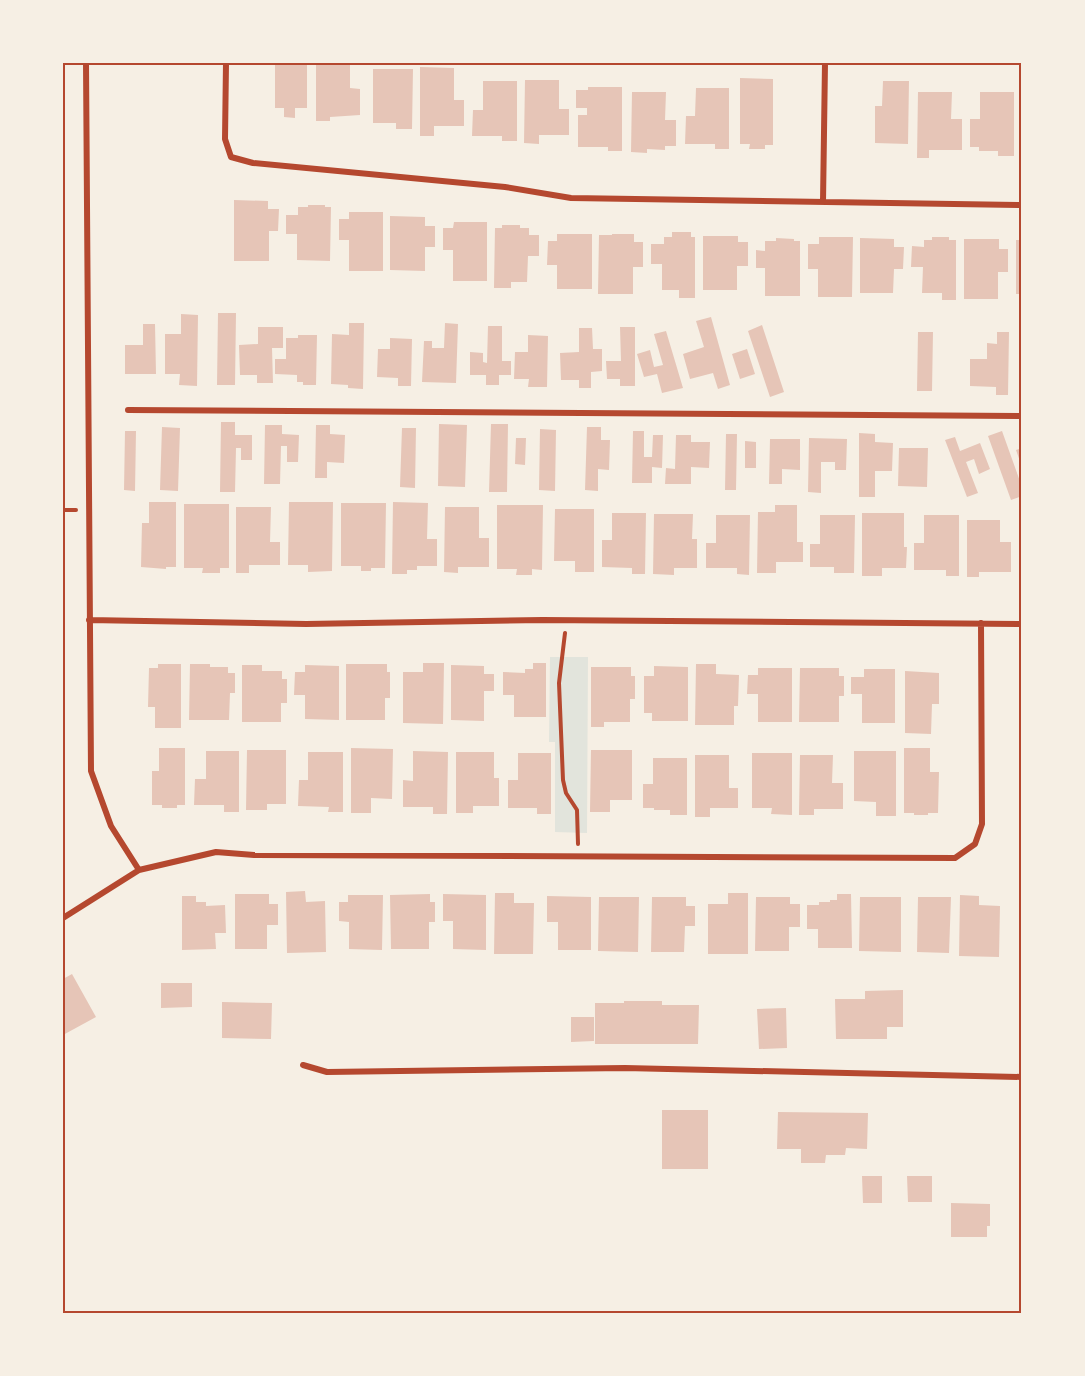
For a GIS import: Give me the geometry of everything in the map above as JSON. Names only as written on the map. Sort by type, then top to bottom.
[{"type":"street","points":[[86,63],[91,771],[111,826],[139,870]]},
{"type":"street","points":[[226,63],[225,139],[231,157],[253,163],[505,188],[571,198],[1022,205]]},
{"type":"street","points":[[823,202],[825,63]]},
{"type":"street","points":[[129,410],[1022,416]]},
{"type":"street","points":[[89,620],[306,624],[567,621],[1022,624]]},
{"type":"street","points":[[63,918],[139,870],[216,852],[266,855],[955,858],[975,844],[982,824],[981,623]]},
{"type":"street","points":[[303,1065],[327,1072],[626,1068],[1022,1077]]},
{"type":"path","points":[[567,621],[559,683],[563,780],[566,793],[577,810],[578,856]]},
{"type":"shaded area","points":[[550,657],[588,657],[587,833],[555,832],[555,742],[549,742]]},
{"type":"building","points":[[307,63],[307,108],[295,108],[295,118],[284,117],[284,108],[275,108],[275,64]]},
{"type":"building","points":[[316,63],[350,63],[350,88],[360,89],[360,115],[330,117],[330,121],[316,121]]},
{"type":"building","points":[[420,67],[454,68],[454,100],[464,100],[464,126],[434,126],[434,136],[420,136]]},
{"type":"building","points":[[373,69],[413,69],[412,129],[396,129],[396,123],[373,123]]},
{"type":"building","points":[[740,78],[773,79],[773,145],[765,145],[765,149],[749,149],[750,144],[740,144]]},
{"type":"building","points":[[525,80],[559,80],[559,109],[569,109],[569,135],[539,135],[539,144],[524,143]]},
{"type":"building","points":[[483,81],[517,81],[517,141],[502,141],[502,136],[472,136],[473,110],[483,110]]},
{"type":"building","points":[[883,81],[909,81],[908,144],[875,143],[875,106],[882,106]]},
{"type":"building","points":[[588,87],[622,87],[622,151],[608,151],[608,147],[578,147],[578,115],[587,115],[587,108],[576,108],[576,90],[588,90]]},
{"type":"building","points":[[696,88],[729,88],[729,149],[715,149],[715,144],[685,144],[686,116],[695,116]]},
{"type":"building","points":[[632,92],[666,92],[665,120],[676,120],[676,146],[665,146],[665,150],[647,149],[647,153],[631,152]]},
{"type":"building","points":[[918,92],[952,92],[951,119],[962,119],[962,150],[929,150],[929,158],[917,158]]},
{"type":"building","points":[[980,92],[1014,92],[1014,156],[998,156],[998,151],[979,151],[979,147],[970,147],[970,119],[980,119]]},
{"type":"building","points":[[234,200],[268,201],[268,209],[279,209],[278,231],[269,231],[269,261],[234,261]]},
{"type":"building","points":[[308,205],[331,207],[330,261],[297,260],[297,234],[286,234],[286,215],[298,215],[298,207],[308,207]]},
{"type":"building","points":[[349,212],[383,212],[383,271],[349,271],[349,240],[339,240],[339,219],[349,219]]},
{"type":"building","points":[[390,216],[425,217],[425,226],[435,226],[435,247],[425,247],[425,271],[390,270]]},
{"type":"building","points":[[454,222],[487,222],[487,281],[453,281],[453,250],[443,250],[443,228],[453,228]]},
{"type":"building","points":[[502,225],[520,225],[520,228],[529,228],[529,235],[539,235],[539,256],[528,256],[527,282],[511,282],[511,288],[494,288],[495,228],[502,228]]},
{"type":"building","points":[[672,232],[691,232],[691,237],[695,237],[695,298],[679,298],[679,290],[662,290],[662,264],[651,264],[651,244],[664,244],[664,237],[672,237]]},
{"type":"building","points":[[557,234],[592,234],[592,289],[557,289],[557,265],[547,265],[548,241],[557,241]]},
{"type":"building","points":[[634,234],[634,242],[643,242],[643,267],[633,267],[633,294],[598,294],[599,235]]},
{"type":"building","points":[[703,236],[738,236],[738,242],[748,242],[748,266],[737,266],[737,290],[703,290]]},
{"type":"building","points":[[819,237],[853,237],[852,297],[818,297],[818,269],[808,269],[808,244],[819,244]]},
{"type":"building","points":[[932,237],[949,237],[949,240],[956,240],[956,300],[942,300],[942,293],[922,293],[923,267],[911,267],[912,246],[924,247],[924,240],[932,240]]},
{"type":"building","points":[[776,238],[800,241],[800,296],[765,296],[765,268],[756,268],[756,250],[765,251],[765,241],[776,241]]},
{"type":"building","points":[[860,238],[894,239],[894,247],[904,247],[903,269],[894,269],[893,293],[860,293]]},
{"type":"building","points":[[964,239],[999,239],[999,249],[1008,249],[1008,272],[998,272],[998,299],[964,299]]},
{"type":"building","points":[[1016,240],[1022,240],[1022,294],[1016,294]]},
{"type":"building","points":[[218,313],[236,313],[235,385],[217,385]]},
{"type":"building","points":[[181,314],[198,315],[197,386],[179,385],[180,374],[165,374],[165,334],[181,334]]},
{"type":"building","points":[[711,317],[730,385],[718,389],[713,373],[690,379],[683,354],[704,347],[696,321]]},
{"type":"building","points":[[349,323],[364,323],[363,389],[331,384],[332,334],[349,335]]},
{"type":"building","points":[[445,323],[458,324],[456,383],[422,382],[424,341],[432,341],[432,348],[444,348]]},
{"type":"building","points":[[143,324],[155,324],[156,374],[125,374],[125,345],[143,345]]},
{"type":"building","points":[[762,325],[784,392],[770,397],[748,331]]},
{"type":"building","points":[[488,326],[502,326],[502,361],[511,361],[511,375],[499,375],[499,385],[486,385],[486,375],[470,375],[470,352],[483,353],[483,362],[487,363]]},
{"type":"building","points":[[258,327],[283,327],[283,348],[272,348],[273,383],[257,383],[257,375],[240,375],[239,345],[258,344]]},
{"type":"building","points":[[620,327],[635,327],[635,386],[620,386],[620,379],[607,379],[606,361],[621,361]]},
{"type":"building","points":[[579,328],[592,328],[593,349],[602,349],[602,371],[591,372],[591,388],[579,388],[579,380],[561,380],[560,353],[579,352]]},
{"type":"building","points":[[666,331],[683,388],[662,393],[657,374],[644,377],[637,354],[650,350],[654,367],[663,365],[654,334]]},
{"type":"building","points":[[918,332],[933,332],[932,391],[917,391]]},
{"type":"building","points":[[997,332],[1009,332],[1008,395],[996,395],[996,387],[970,386],[970,359],[987,359],[987,343],[997,344]]},
{"type":"building","points":[[298,335],[317,335],[316,385],[303,385],[303,382],[297,382],[297,375],[275,374],[275,359],[286,359],[286,338],[298,338]]},
{"type":"building","points":[[528,335],[548,336],[547,387],[528,387],[529,379],[514,379],[515,352],[528,352]]},
{"type":"building","points":[[390,338],[412,339],[411,386],[398,386],[398,378],[377,377],[378,349],[390,349]]},
{"type":"building","points":[[747,349],[755,374],[740,379],[732,354]]},
{"type":"building","points":[[221,422],[235,422],[235,435],[252,435],[252,460],[241,460],[241,448],[236,448],[235,492],[220,492]]},
{"type":"building","points":[[439,424],[467,425],[465,487],[438,486]]},
{"type":"building","points":[[491,424],[508,424],[507,492],[489,492]]},
{"type":"building","points":[[265,425],[282,425],[282,434],[299,435],[298,462],[287,462],[287,446],[281,446],[280,484],[264,484]]},
{"type":"building","points":[[316,425],[330,425],[330,434],[345,435],[344,463],[327,462],[327,478],[315,478]]},
{"type":"building","points":[[162,427],[180,428],[178,491],[160,490]]},
{"type":"building","points":[[587,427],[601,427],[601,440],[610,440],[609,470],[598,469],[598,491],[585,490]]},
{"type":"building","points":[[402,428],[416,428],[415,488],[400,487]]},
{"type":"building","points":[[540,429],[556,430],[555,491],[539,490]]},
{"type":"building","points":[[125,431],[136,431],[135,491],[124,490]]},
{"type":"building","points":[[633,431],[644,431],[644,457],[652,457],[653,435],[663,435],[662,468],[652,467],[652,483],[632,483]]},
{"type":"building","points":[[1002,431],[1022,487],[1022,496],[1011,500],[988,436]]},
{"type":"building","points":[[859,433],[875,434],[875,442],[893,443],[892,471],[875,471],[875,497],[859,497]]},
{"type":"building","points":[[726,434],[737,434],[736,490],[725,490]]},
{"type":"building","points":[[676,435],[691,435],[691,442],[710,442],[709,468],[691,467],[691,484],[665,484],[666,468],[675,469]]},
{"type":"building","points":[[955,437],[960,451],[980,443],[990,469],[979,474],[974,459],[966,462],[978,493],[967,497],[945,440]]},
{"type":"building","points":[[516,438],[526,438],[525,465],[515,464]]},
{"type":"building","points":[[809,438],[847,439],[846,470],[835,470],[835,462],[821,462],[821,493],[808,492]]},
{"type":"building","points":[[770,439],[800,439],[800,470],[782,469],[782,484],[769,484]]},
{"type":"building","points":[[745,441],[756,442],[756,468],[745,468]]},
{"type":"building","points":[[899,448],[928,448],[927,487],[898,486]]},
{"type":"building","points":[[1022,448],[1022,467],[1016,450]]},
{"type":"building","points":[[149,502],[176,502],[176,567],[166,567],[166,569],[141,567],[142,523],[149,523]]},
{"type":"building","points":[[289,502],[333,502],[332,571],[308,572],[308,565],[288,565]]},
{"type":"building","points":[[393,502],[428,503],[427,539],[437,539],[437,566],[417,566],[417,570],[407,570],[407,574],[392,574]]},
{"type":"building","points":[[341,503],[386,503],[385,568],[361,571],[361,566],[341,566]]},
{"type":"building","points":[[184,504],[229,504],[229,568],[220,568],[220,573],[202,573],[203,568],[184,568]]},
{"type":"building","points":[[497,505],[543,505],[542,570],[532,569],[532,575],[516,575],[517,569],[497,569]]},
{"type":"building","points":[[775,505],[797,505],[797,542],[803,542],[803,562],[776,562],[776,573],[757,573],[758,512],[775,512]]},
{"type":"building","points":[[236,507],[271,507],[270,542],[280,542],[280,565],[249,565],[249,573],[236,573]]},
{"type":"building","points":[[445,507],[479,507],[479,538],[489,538],[489,567],[458,567],[458,573],[444,572]]},
{"type":"building","points":[[555,509],[594,509],[594,572],[575,572],[575,561],[554,561]]},
{"type":"building","points":[[612,513],[646,513],[645,574],[632,574],[632,568],[602,567],[602,540],[612,540]]},
{"type":"building","points":[[862,513],[904,513],[906,568],[882,568],[882,576],[862,576]]},
{"type":"building","points":[[654,514],[693,514],[692,539],[697,539],[697,568],[674,568],[674,575],[653,574]]},
{"type":"building","points":[[716,515],[750,515],[749,575],[737,574],[737,568],[706,568],[706,543],[716,543]]},
{"type":"building","points":[[820,515],[855,515],[854,573],[834,573],[834,567],[810,567],[810,544],[820,544]]},
{"type":"building","points":[[924,515],[959,515],[959,576],[946,576],[946,570],[914,570],[914,543],[924,543]]},
{"type":"building","points":[[967,520],[1000,520],[1000,542],[1011,542],[1011,572],[979,572],[979,577],[967,577]]},
{"type":"building","points":[[1019,543],[1022,543],[1022,571],[1019,571]]},
{"type":"building","points":[[423,663],[444,663],[443,724],[403,723],[403,672],[423,672]]},
{"type":"building","points":[[533,663],[546,663],[546,717],[514,717],[514,695],[503,695],[503,672],[525,673],[525,669],[533,669]]},
{"type":"building","points":[[158,664],[181,664],[181,728],[155,728],[155,707],[148,707],[149,668],[158,668]]},
{"type":"building","points":[[190,664],[228,667],[228,673],[235,673],[235,693],[230,693],[229,720],[189,720]]},
{"type":"building","points":[[346,664],[387,664],[387,672],[390,672],[390,698],[385,698],[385,720],[346,720]]},
{"type":"building","points":[[696,664],[716,664],[716,674],[739,675],[738,706],[734,706],[734,725],[695,725]]},
{"type":"building","points":[[242,665],[262,665],[262,671],[282,671],[282,679],[287,679],[287,703],[281,703],[281,722],[242,722]]},
{"type":"building","points":[[305,665],[339,666],[339,720],[305,719],[305,695],[294,695],[295,672],[305,672]]},
{"type":"building","points":[[451,665],[484,666],[484,674],[494,674],[494,691],[484,691],[484,721],[451,720]]},
{"type":"building","points":[[654,666],[688,667],[688,721],[652,721],[652,713],[644,713],[644,676],[654,676]]},
{"type":"building","points":[[591,667],[631,667],[631,676],[635,676],[635,699],[630,699],[630,722],[604,722],[604,727],[591,727]]},
{"type":"building","points":[[758,668],[792,668],[792,722],[758,722],[758,694],[747,694],[748,675],[758,675]]},
{"type":"building","points":[[800,668],[839,668],[839,676],[844,676],[844,696],[839,696],[839,722],[799,722]]},
{"type":"building","points":[[864,669],[895,669],[895,723],[862,723],[862,694],[851,694],[851,677],[864,677]]},
{"type":"building","points":[[905,671],[939,673],[939,704],[932,704],[931,734],[905,733]]},
{"type":"building","points":[[159,748],[185,748],[185,805],[177,805],[177,808],[162,808],[162,805],[152,805],[152,771],[159,771]]},
{"type":"building","points":[[351,748],[393,749],[392,799],[371,798],[371,813],[351,813]]},
{"type":"building","points":[[904,748],[930,748],[930,772],[939,772],[938,813],[914,815],[914,813],[904,813]]},
{"type":"building","points":[[247,750],[286,750],[286,804],[267,804],[267,810],[246,810]]},
{"type":"building","points":[[591,750],[632,750],[632,800],[610,800],[610,812],[590,812]]},
{"type":"building","points":[[206,751],[239,751],[239,812],[224,812],[224,805],[194,805],[195,779],[206,779]]},
{"type":"building","points":[[413,751],[448,752],[447,814],[433,814],[433,807],[403,807],[403,780],[413,781]]},
{"type":"building","points":[[854,751],[896,751],[896,816],[876,816],[876,802],[854,801]]},
{"type":"building","points":[[308,752],[343,752],[343,812],[328,812],[329,807],[298,806],[299,780],[308,780]]},
{"type":"building","points":[[456,752],[494,752],[494,778],[499,778],[499,806],[473,806],[473,813],[456,813]]},
{"type":"building","points":[[518,753],[551,753],[551,814],[537,814],[537,808],[508,808],[508,780],[518,780]]},
{"type":"building","points":[[752,753],[792,753],[792,815],[771,814],[772,808],[752,808]]},
{"type":"building","points":[[695,755],[729,755],[729,788],[738,788],[738,808],[710,808],[710,817],[695,817]]},
{"type":"building","points":[[800,755],[833,755],[832,783],[843,783],[843,809],[814,809],[814,815],[799,815]]},
{"type":"building","points":[[653,758],[687,758],[687,815],[670,815],[670,810],[643,808],[643,784],[653,784]]},
{"type":"building","points":[[305,891],[306,902],[325,901],[326,952],[287,953],[286,892]]},
{"type":"building","points":[[495,893],[514,893],[514,903],[534,903],[533,954],[494,954]]},
{"type":"building","points":[[728,893],[748,893],[748,954],[708,954],[708,904],[728,904]]},
{"type":"building","points":[[235,894],[269,894],[269,904],[278,904],[278,925],[267,925],[267,949],[235,949]]},
{"type":"building","points":[[430,894],[430,902],[435,902],[435,922],[429,922],[429,949],[391,949],[390,895]]},
{"type":"building","points":[[443,894],[486,895],[486,950],[453,949],[453,921],[443,921]]},
{"type":"building","points":[[837,894],[851,894],[852,948],[818,948],[818,929],[807,929],[807,905],[819,905],[819,902],[837,900]]},
{"type":"building","points":[[348,895],[383,895],[382,950],[349,949],[349,922],[339,921],[339,902],[348,902]]},
{"type":"building","points":[[960,895],[979,896],[979,905],[1000,906],[999,957],[959,956]]},
{"type":"building","points":[[182,896],[196,896],[196,902],[206,902],[206,906],[225,905],[226,933],[215,933],[216,949],[182,950]]},
{"type":"building","points":[[547,896],[591,897],[591,950],[558,950],[558,922],[547,922]]},
{"type":"building","points":[[599,897],[639,897],[638,952],[598,951]]},
{"type":"building","points":[[652,897],[686,897],[686,906],[695,906],[695,926],[685,926],[684,952],[651,952]]},
{"type":"building","points":[[756,897],[790,897],[790,904],[800,904],[800,927],[789,927],[789,951],[755,951]]},
{"type":"building","points":[[860,897],[901,897],[901,952],[859,951]]},
{"type":"building","points":[[918,897],[951,897],[949,953],[917,952]]},
{"type":"building","points":[[72,974],[96,1017],[63,1035],[63,979]]},
{"type":"building","points":[[161,983],[192,983],[192,1007],[161,1008]]},
{"type":"building","points":[[903,990],[903,1027],[887,1027],[887,1039],[836,1039],[835,999],[865,999],[865,991]]},
{"type":"building","points":[[624,1001],[662,1001],[662,1005],[699,1005],[698,1044],[595,1044],[595,1003],[624,1003]]},
{"type":"building","points":[[222,1002],[272,1003],[271,1039],[222,1038]]},
{"type":"building","points":[[786,1008],[787,1048],[759,1049],[757,1009]]},
{"type":"building","points":[[571,1017],[594,1017],[594,1041],[571,1042]]},
{"type":"building","points":[[662,1110],[708,1110],[708,1169],[662,1169]]},
{"type":"building","points":[[778,1112],[868,1113],[867,1149],[846,1148],[845,1155],[826,1155],[825,1163],[801,1163],[801,1149],[777,1149]]},
{"type":"building","points":[[862,1176],[882,1176],[882,1203],[863,1203]]},
{"type":"building","points":[[907,1176],[932,1176],[932,1202],[908,1202]]},
{"type":"building","points":[[951,1203],[990,1204],[990,1226],[987,1226],[987,1237],[951,1237]]}]
